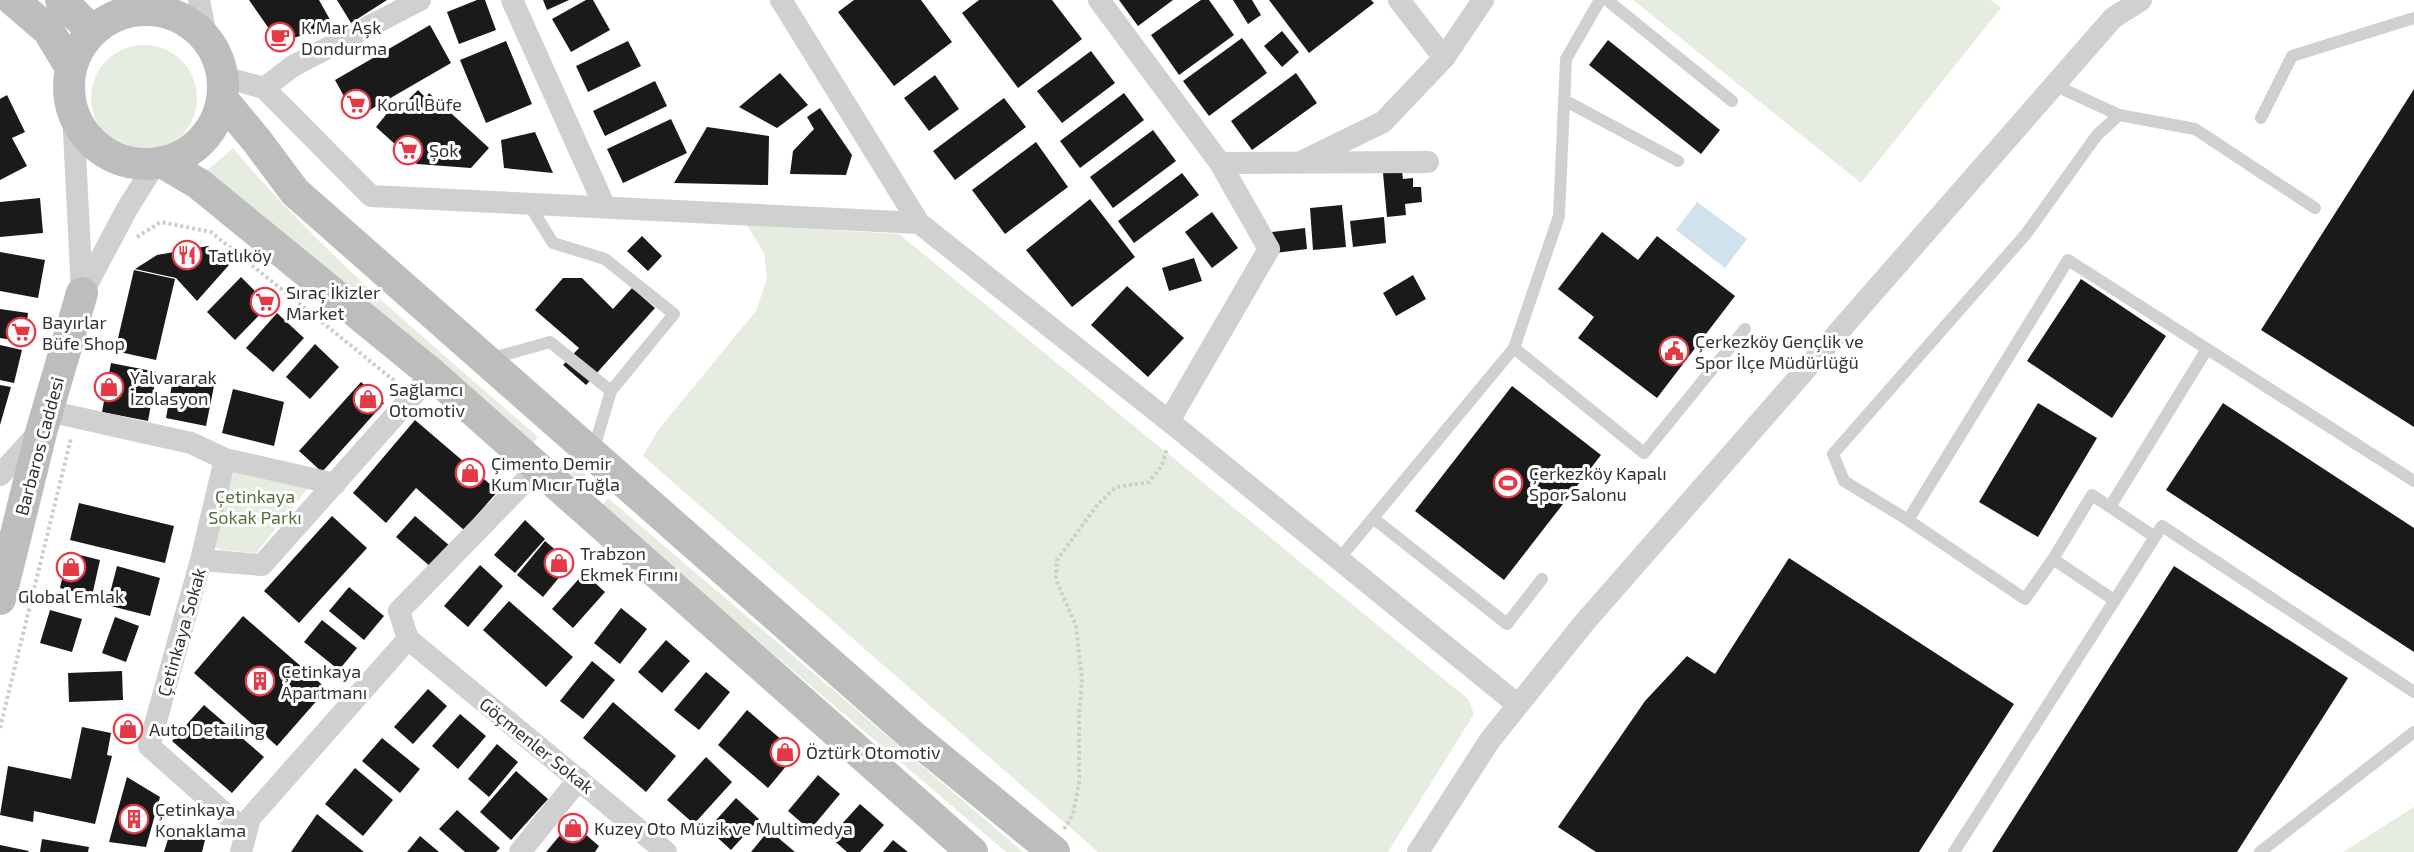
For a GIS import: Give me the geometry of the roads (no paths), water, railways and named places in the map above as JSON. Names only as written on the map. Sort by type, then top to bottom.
[{"type":"main road","points":[[13,0],[48,30],[71,68]]},
{"type":"main road","points":[[61,0],[92,31]]},
{"type":"main road","points":[[142,4],[167,11],[188,21],[206,36],[218,55],[223,89],[216,122],[200,143],[179,158],[158,163],[129,163],[105,153],[86,135],[73,113],[69,90],[71,68],[79,48],[92,31],[114,16],[142,4]]},
{"type":"main road","points":[[223,89],[296,192],[916,740],[1058,842]]},
{"type":"main road","points":[[158,163],[204,187],[423,385],[538,468],[972,852]]},
{"type":"main road","name":"Barbaros Caddesi","points":[[0,599],[3,562],[55,419],[82,293]]},
{"type":"main road","points":[[538,468],[568,432]]},
{"type":"main road","points":[[584,507],[603,462]]},
{"type":"street","points":[[199,0],[206,36]]},
{"type":"street","points":[[223,89],[264,88],[293,66],[420,0]]},
{"type":"street","points":[[512,0],[605,207]]},
{"type":"street","points":[[781,0],[919,222],[1172,423],[1518,705]]},
{"type":"street","points":[[1099,0],[1220,163],[1269,249],[1172,423]]},
{"type":"street","points":[[1399,0],[1444,58]]},
{"type":"street","points":[[1299,163],[1383,122],[1444,58],[1483,0]]},
{"type":"street","points":[[1418,852],[1490,740],[1584,623],[2113,18],[2141,0]]},
{"type":"street","points":[[264,88],[371,196],[919,222]]},
{"type":"street","points":[[73,113],[82,293]]},
{"type":"street","points":[[1220,163],[1428,162]]},
{"type":"street","points":[[82,293],[127,209],[158,163]]},
{"type":"street","name":"Çetinkaya Sokak","points":[[244,842],[149,746],[201,560],[262,565],[423,385]]},
{"type":"street","points":[[0,475],[55,419],[191,443],[225,459],[335,484]]},
{"type":"street","points":[[201,560],[225,459]]},
{"type":"street","points":[[244,842],[250,818],[408,639],[399,611],[538,468]]},
{"type":"street","name":"Göçmenler Sokak","points":[[408,639],[666,852]]},
{"type":"street","points":[[520,852],[579,779]]},
{"type":"lane","points":[[1339,559],[1514,348],[1559,216],[1566,59],[1600,0]]},
{"type":"lane","points":[[1607,0],[1732,101]]},
{"type":"lane","points":[[2261,118],[2292,56],[2414,18]]},
{"type":"lane","points":[[2054,85],[2118,116],[2194,129],[2315,208]]},
{"type":"lane","points":[[1564,100],[1678,161]]},
{"type":"lane","points":[[2118,116],[2097,135],[2026,234],[1833,454],[1844,481],[1908,520],[2025,599],[2053,559],[2092,495],[2155,537]]},
{"type":"lane","points":[[528,203],[553,243],[605,259],[674,314],[611,392],[603,462]]},
{"type":"lane","points":[[1908,520],[2068,260],[2414,481]]},
{"type":"lane","points":[[1514,348],[1644,453],[1745,329]]},
{"type":"lane","points":[[484,360],[550,342],[611,392]]},
{"type":"lane","points":[[2110,507],[2207,349]]},
{"type":"lane","points":[[1372,518],[1507,624],[1542,579]]},
{"type":"lane","points":[[1954,852],[2162,526],[2414,692]]},
{"type":"lane","points":[[2053,559],[2115,600]]},
{"type":"lane","points":[[2260,852],[2414,732]]},
{"type":"water","points":[[1697,202],[1747,239],[1725,268],[1676,230]]},
{"type":"place","name":"K.Mar Aşk Dondurma","points":[[280,37]]},
{"type":"place","name":"Korul Büfe","points":[[356,104]]},
{"type":"place","name":"Şok","points":[[408,150]]},
{"type":"place","name":"Tatlıköy","points":[[187,255]]},
{"type":"place","name":"Sıraç İkizler Market","points":[[265,302]]},
{"type":"place","name":"Bayırlar Büfe Shop","points":[[21,332]]},
{"type":"place","name":"Çerkezköy Gençlik ve Spor İlçe Müdürlüğü","points":[[1674,351]]},
{"type":"place","name":"Yalvararak İzolasyon","points":[[109,387]]},
{"type":"place","name":"Sağlamcı Otomotiv","points":[[368,399]]},
{"type":"place","name":"Çimento Demir Kum Mıcır Tuğla","points":[[470,473]]},
{"type":"place","name":"Çerkezköy Kapalı Spor Salonu","points":[[1508,483]]},
{"type":"place","name":"Trabzon Ekmek Fırını","points":[[559,563]]},
{"type":"place","name":"Global Emlak","points":[[71,567]]},
{"type":"place","name":"Çetinkaya Apartmanı","points":[[260,681]]},
{"type":"place","name":"Auto Detailing","points":[[128,729]]},
{"type":"place","name":"Öztürk Otomotiv","points":[[785,752]]},
{"type":"place","name":"Çetinkaya Konaklama","points":[[134,819]]},
{"type":"place","name":"Kuzey Oto Müzik ve Multimedya","points":[[573,828]]},
{"type":"park label","name":"Çetinkaya Sokak Parkı","points":[[255,506]]}]
